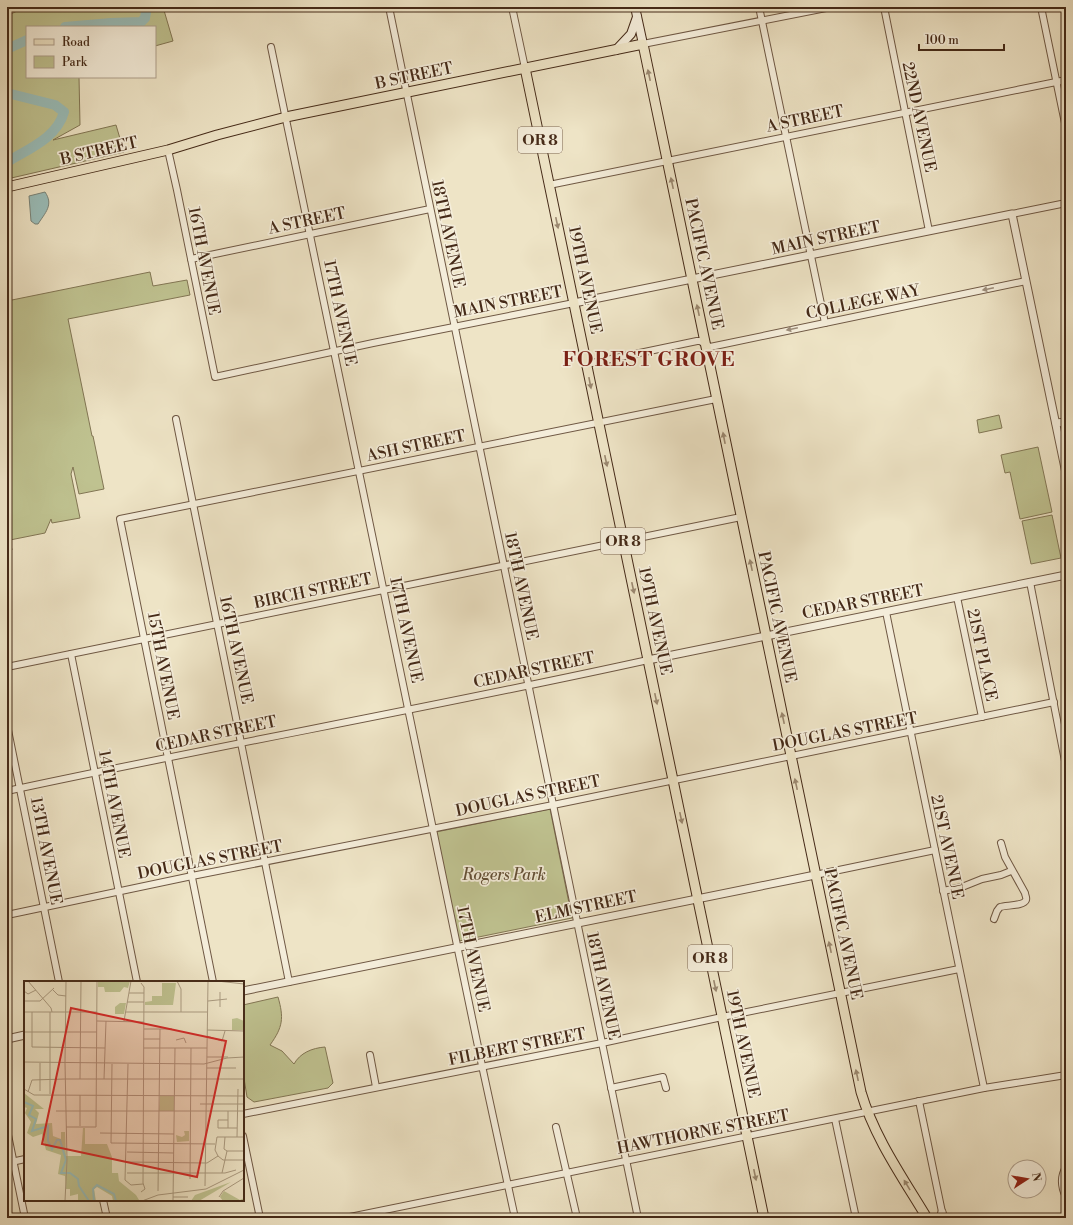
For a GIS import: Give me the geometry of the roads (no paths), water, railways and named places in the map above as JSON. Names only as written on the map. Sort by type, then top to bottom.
[{"type":"main road","name":"PACIFIC AVENUE","points":[[635,7],[861,1092],[867,1112],[885,1147],[927,1218]]},
{"type":"main road","points":[[616,50],[631,34],[637,17]]},
{"type":"main road","name":"B STREET","points":[[7,187],[168,150],[217,135],[286,117],[643,44]]},
{"type":"main road","name":"19TH AVENUE","points":[[525,68],[764,1218]]},
{"type":"street","name":"18TH AVENUE","points":[[389,7],[638,1218]]},
{"type":"street","name":"19TH AVENUE","points":[[512,7],[525,68]]},
{"type":"street","points":[[759,7],[825,323]]},
{"type":"street","name":"B STREET","points":[[643,44],[831,7]]},
{"type":"street","name":"22ND AVENUE","points":[[884,7],[929,231]]},
{"type":"street","points":[[1041,7],[1066,128]]},
{"type":"street","name":"17TH AVENUE","points":[[271,47],[360,471],[482,1067],[515,1218]]},
{"type":"street","name":"A STREET","points":[[549,185],[1066,80]]},
{"type":"street","name":"16TH AVENUE","points":[[168,150],[215,377]]},
{"type":"street","name":"MAIN STREET","points":[[215,377],[1066,203]]},
{"type":"street","name":"A STREET","points":[[191,258],[430,209]]},
{"type":"street","points":[[1012,214],[1066,473]]},
{"type":"street","name":"COLLEGE WAY","points":[[587,364],[698,341],[710,346],[1026,281]]},
{"type":"street","name":"ASH STREET","points":[[120,519],[716,399]]},
{"type":"street","name":"16TH AVENUE","points":[[176,418],[289,982]]},
{"type":"street","points":[[1056,423],[1066,422]]},
{"type":"street","name":"BIRCH STREET","points":[[7,667],[741,517]]},
{"type":"street","name":"15TH AVENUE","points":[[120,519],[212,981]]},
{"type":"street","name":"CEDAR STREET","points":[[7,791],[528,686],[648,660],[1066,575]]},
{"type":"street","points":[[1030,582],[1066,766]]},
{"type":"street","name":"21ST PLACE","points":[[957,597],[982,717]]},
{"type":"street","name":"21ST AVENUE","points":[[886,612],[984,1088]]},
{"type":"street","name":"14TH AVENUE","points":[[71,654],[137,981]]},
{"type":"street","name":"DOUGLAS STREET","points":[[7,915],[192,876],[553,805],[1054,702]]},
{"type":"street","name":"13TH AVENUE","points":[[7,725],[59,981]]},
{"type":"street","points":[[994,919],[1000,907],[1019,905],[1026,901],[1025,893],[1011,871],[1001,843]]},
{"type":"street","name":"ELM STREET","points":[[244,991],[935,850]]},
{"type":"street","points":[[943,891],[962,887],[1011,871]]},
{"type":"street","name":"FILBERT STREET","points":[[244,1114],[602,1043],[959,969]]},
{"type":"street","points":[[7,1038],[24,1035]]},
{"type":"street","points":[[370,1055],[376,1087]]},
{"type":"street","name":"HAWTHORNE STREET","points":[[345,1218],[984,1088],[1066,1075]]},
{"type":"street","points":[[611,1088],[663,1078],[666,1088]]},
{"type":"street","points":[[919,1101],[942,1216]]},
{"type":"street","points":[[835,1119],[856,1218]]},
{"type":"street","points":[[556,1127],[577,1218]]},
{"type":"street","points":[[7,1130],[10,1162],[26,1218]]},
{"type":"street","points":[[244,1141],[260,1218]]},
{"type":"street","points":[[10,1162],[24,1159]]},
{"type":"street","points":[[1066,1167],[1062,1177],[1062,1186],[1066,1196]]},
{"type":"street","points":[[103,1201],[107,1218]]},
{"type":"water","points":[[45,192],[49,201],[48,209],[38,224],[35,224],[31,221],[29,196]]},
{"type":"waterway","points":[[76,26],[141,22],[145,18],[147,7]]},
{"type":"waterway","points":[[7,49],[26,40]]},
{"type":"waterway","points":[[7,93],[55,105],[64,112],[55,129],[48,136],[41,142],[7,162]]},
{"type":"district","name":"FOREST GROVE","points":[[649,360]]},
{"type":"park label","name":"Rogers Park","points":[[504,875]]}]
